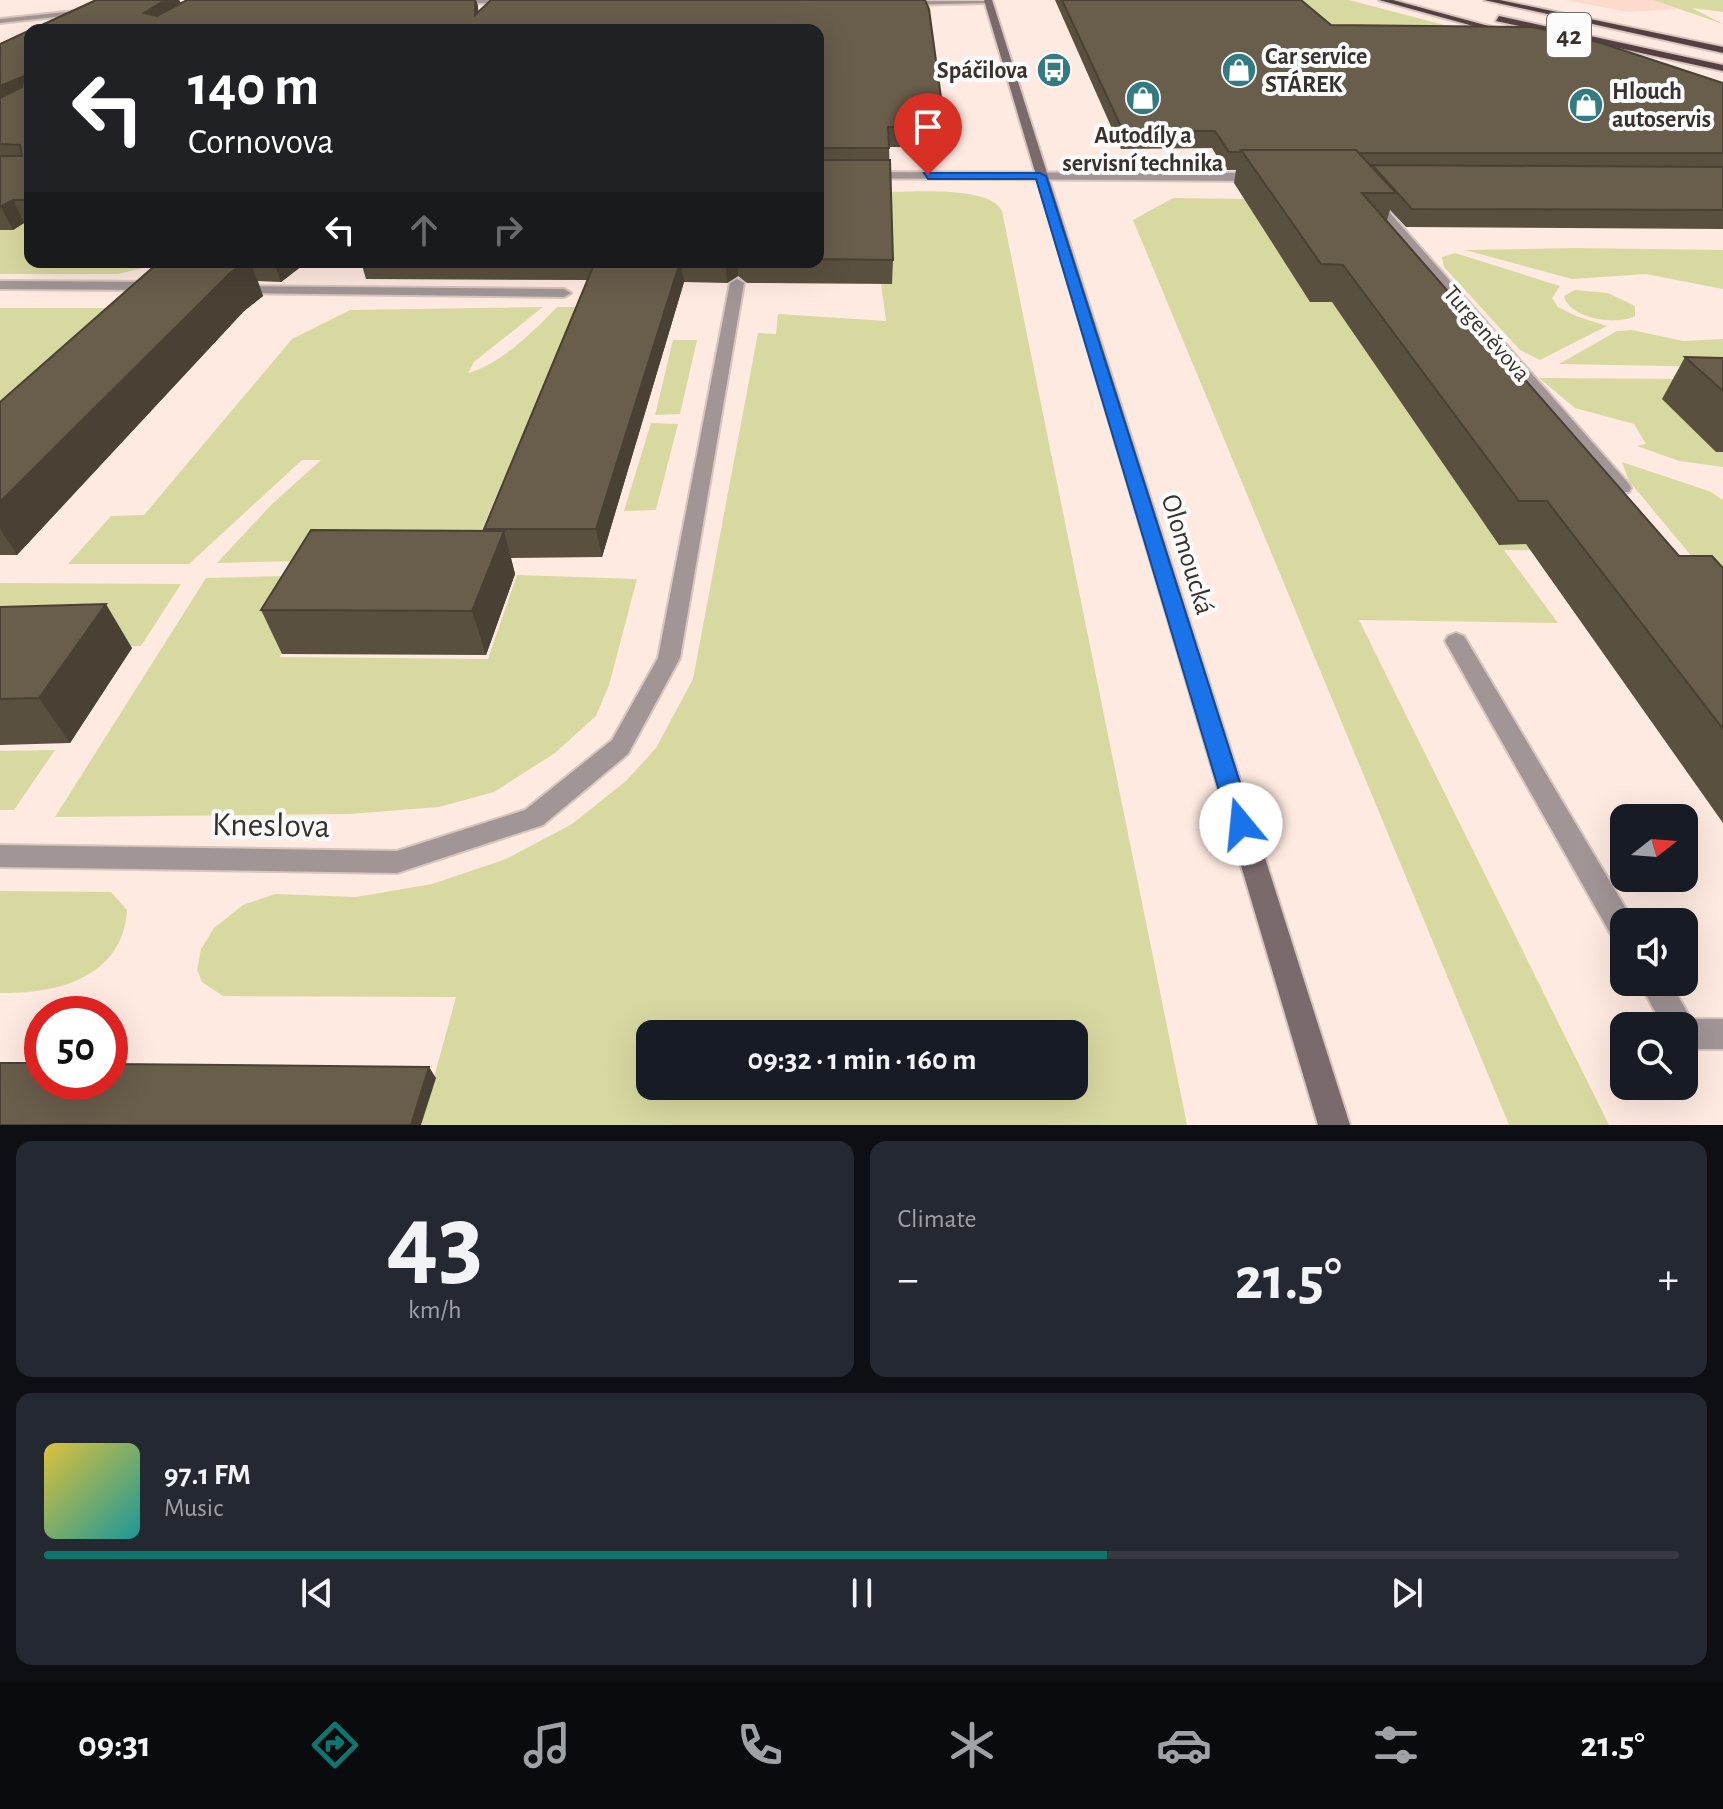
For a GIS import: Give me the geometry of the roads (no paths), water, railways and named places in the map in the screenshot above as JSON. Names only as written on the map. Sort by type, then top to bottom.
[{"type":"highway","name":"42","points":[[1383,0],[1547,42]]},
{"type":"highway","name":"42","points":[[1416,0],[1723,68]]},
{"type":"highway","name":"42","points":[[1488,0],[1723,50]]},
{"type":"main road","name":"Olomoucká","points":[[988,2],[1334,1125]]},
{"type":"street","points":[[448,2],[527,2]]},
{"type":"street","points":[[888,3],[988,2]]},
{"type":"street","points":[[0,21],[109,9]]},
{"type":"street","points":[[824,175],[1273,177]]},
{"type":"street","name":"Turgeněvova","points":[[1359,186],[1622,488]]},
{"type":"street","name":"Kneslova","points":[[0,856],[397,862],[534,818],[620,747],[669,658],[737,283]]},
{"type":"street","points":[[0,285],[167,284]]},
{"type":"street","points":[[224,289],[564,293]]},
{"type":"street","points":[[1456,641],[1611,908]]},
{"type":"street","points":[[1698,1034],[1723,1034]]},
{"type":"place","name":"Spáčilova","points":[[1054,70]]},
{"type":"place","name":"Car service STÁREK","points":[[1239,70]]},
{"type":"place","name":"Autodíly a servisní technika","points":[[1143,98]]},
{"type":"place","name":"Hlouch autoservis","points":[[1586,105]]}]
